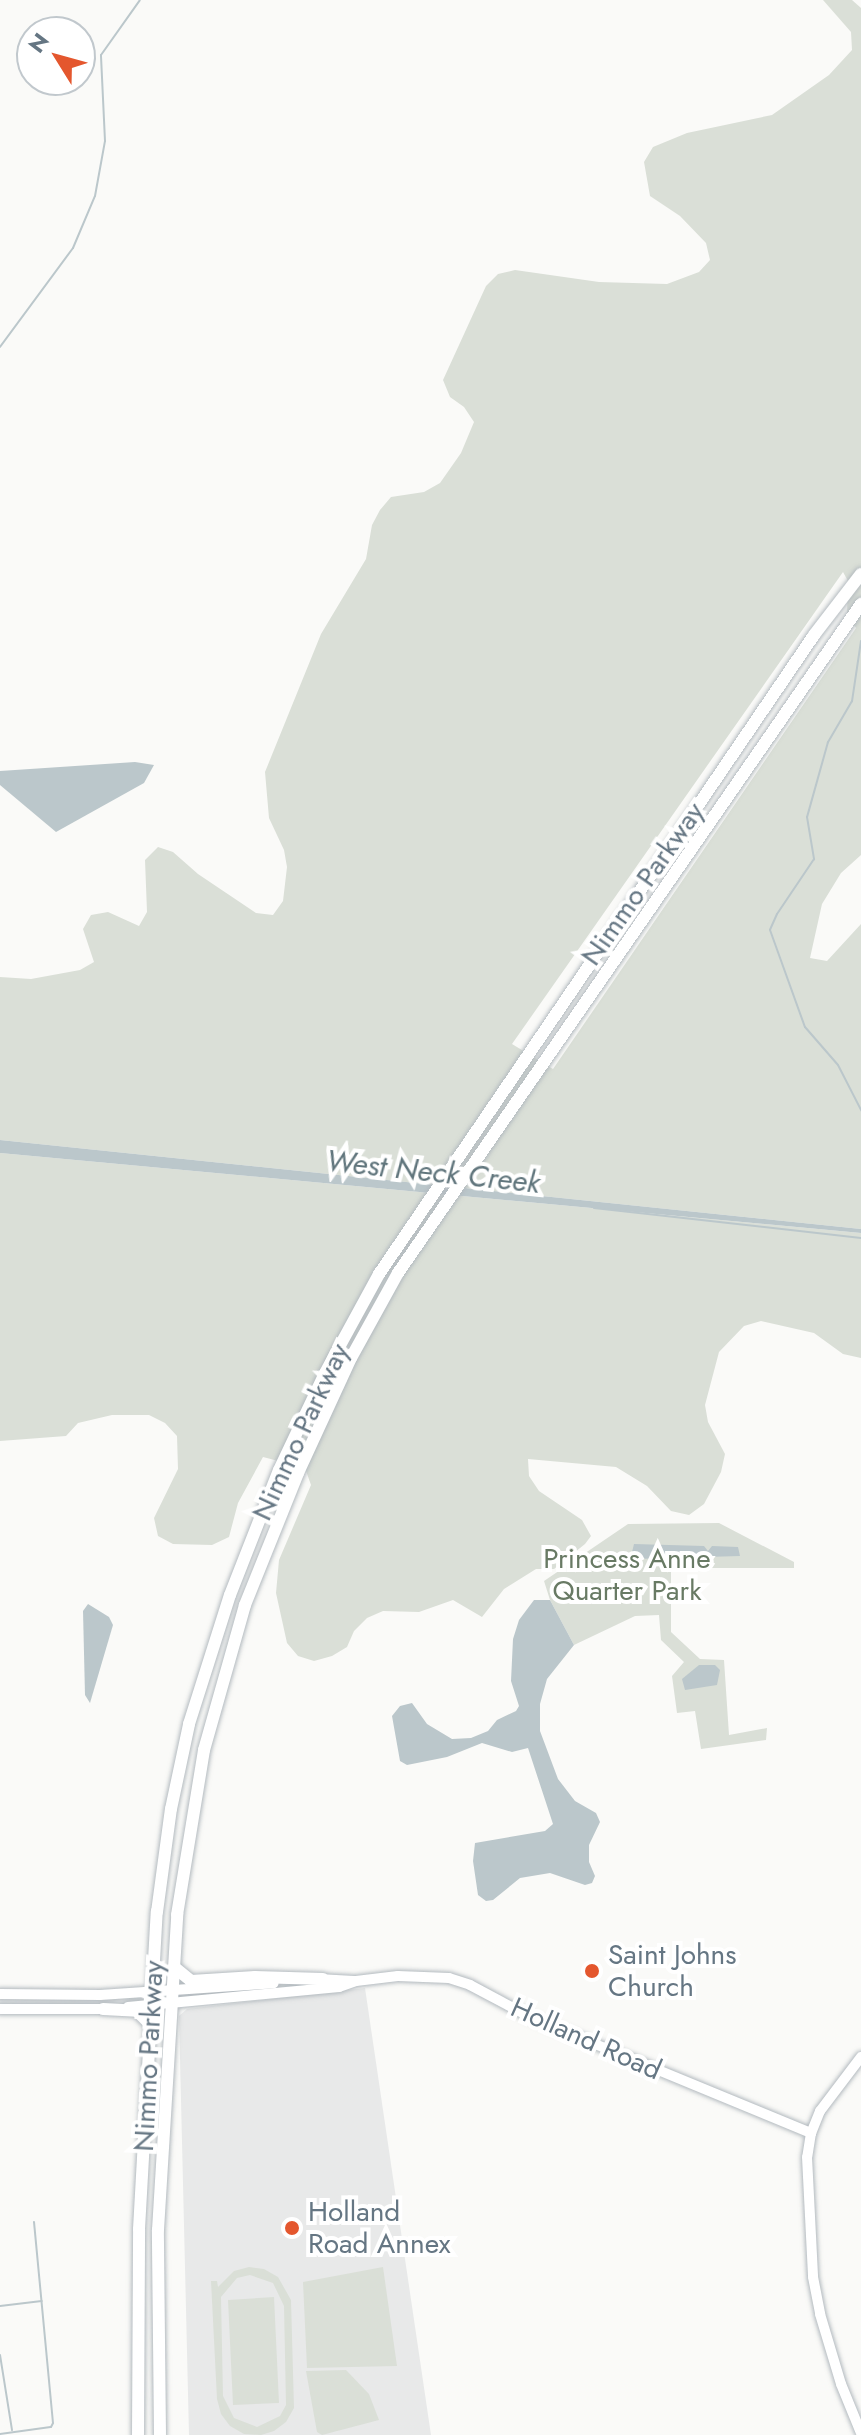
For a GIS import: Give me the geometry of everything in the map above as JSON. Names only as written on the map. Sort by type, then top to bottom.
[{"type":"highway","name":"Nimmo Parkway","points":[[138,2435],[139,2229],[157,1912],[171,1809],[189,1724],[230,1595],[279,1470],[325,1373],[379,1274],[814,635],[861,574]]},
{"type":"highway","name":"Nimmo Parkway","points":[[160,2435],[158,2230],[177,1915],[216,1696],[245,1605],[298,1473],[351,1358],[398,1273],[857,608]]},
{"type":"highway","points":[[174,1967],[191,1981],[323,1979]]},
{"type":"highway","points":[[103,2009],[137,2011],[151,2025]]},
{"type":"main road","name":"Holland Road","points":[[0,2009],[103,2009],[153,1998],[172,1990],[323,1979],[356,1981],[416,1975],[461,1981],[532,2018],[811,2133]]},
{"type":"main road","name":"Holland Road","points":[[0,1994],[153,1998],[171,2004],[339,1987],[356,1981]]},
{"type":"main road","points":[[861,2057],[820,2111],[811,2133],[807,2188],[813,2277],[828,2343],[861,2433]]},
{"type":"shaded area","points":[[135,762],[154,765],[144,783],[56,832],[0,785],[0,771]]},
{"type":"shaded area","points":[[0,1140],[861,1229],[861,1233],[0,1153]]},
{"type":"shaded area","points":[[634,1544],[704,1546],[708,1551],[712,1546],[738,1547],[740,1556],[636,1559],[631,1556]]},
{"type":"shaded area","points":[[534,1600],[550,1600],[574,1645],[547,1679],[540,1704],[540,1731],[558,1779],[575,1801],[596,1813],[600,1822],[589,1845],[589,1862],[595,1876],[592,1883],[585,1885],[550,1873],[520,1878],[493,1900],[486,1901],[478,1895],[473,1861],[475,1843],[545,1831],[553,1824],[528,1748],[512,1752],[482,1743],[447,1757],[407,1765],[400,1761],[392,1716],[400,1706],[412,1703],[427,1724],[452,1739],[471,1738],[488,1731],[497,1720],[516,1711],[519,1706],[511,1681],[513,1639],[519,1620]]},
{"type":"shaded area","points":[[88,1604],[109,1617],[113,1625],[90,1703],[85,1695],[83,1611]]},
{"type":"shaded area","points":[[699,1665],[715,1665],[720,1670],[717,1685],[685,1690],[682,1679]]},
{"type":"shaded area","name":"Holland Road Annex","points":[[365,1988],[431,2435],[189,2435],[179,2016],[187,2009]]},
{"type":"green space","points":[[823,0],[852,0],[861,8],[861,855],[841,873],[822,904],[810,958],[827,961],[861,924],[861,1229],[0,1140],[0,977],[31,979],[80,970],[94,962],[83,929],[91,915],[108,912],[139,926],[147,912],[145,860],[158,847],[173,852],[198,874],[256,913],[273,915],[283,901],[287,867],[284,850],[269,818],[265,772],[321,634],[366,559],[372,525],[380,510],[391,497],[424,492],[440,483],[461,453],[474,422],[464,407],[450,397],[443,380],[486,286],[498,274],[515,270],[599,282],[667,284],[699,272],[710,260],[706,243],[680,216],[650,196],[644,162],[653,147],[687,133],[772,115],[829,75],[852,50],[851,32]],"holes":[[[843,572],[848,581],[847,615],[856,628],[553,1069],[512,1044]]]},
{"type":"green space","points":[[0,1153],[861,1233],[861,1358],[843,1354],[814,1333],[761,1321],[744,1326],[719,1352],[705,1405],[708,1422],[725,1454],[721,1472],[704,1504],[689,1515],[671,1511],[647,1486],[616,1467],[528,1459],[529,1476],[539,1491],[582,1520],[591,1536],[585,1544],[554,1569],[536,1569],[504,1589],[482,1617],[453,1600],[419,1612],[383,1611],[367,1618],[354,1631],[347,1647],[332,1656],[314,1661],[298,1656],[287,1643],[276,1593],[279,1560],[311,1485],[305,1468],[263,1457],[238,1503],[229,1537],[212,1545],[173,1544],[158,1536],[154,1518],[178,1469],[177,1436],[165,1423],[149,1415],[112,1415],[78,1423],[66,1436],[0,1441]]},
{"type":"green space","name":"Princess Anne Quarter Park","points":[[719,1523],[794,1562],[794,1568],[671,1568],[671,1632],[700,1659],[724,1660],[729,1735],[767,1728],[766,1740],[701,1749],[695,1711],[677,1713],[672,1676],[684,1662],[661,1640],[659,1615],[635,1616],[574,1645],[550,1600],[544,1581],[628,1524]]},
{"type":"green space","points":[[249,2267],[264,2269],[278,2277],[291,2300],[294,2408],[286,2422],[274,2431],[261,2435],[244,2434],[230,2426],[221,2414],[217,2399],[211,2281],[217,2281],[218,2287],[234,2271]],"holes":[[[250,2275],[273,2283],[284,2306],[286,2405],[280,2416],[257,2427],[234,2418],[223,2396],[221,2297],[237,2278]]]},
{"type":"green space","points":[[383,2267],[397,2366],[307,2368],[303,2282]]},
{"type":"green space","points":[[274,2297],[279,2403],[233,2405],[228,2300]]},
{"type":"green space","points":[[346,2370],[369,2394],[379,2420],[322,2435],[317,2432],[306,2371]]},
{"type":"waterway","points":[[0,347],[73,248],[95,196],[105,141],[101,55],[140,0]]},
{"type":"waterway","points":[[861,641],[852,701],[828,742],[807,817],[814,859],[777,914],[770,930],[805,1027],[838,1065],[861,1110]]},
{"type":"waterway","name":"West Neck Creek","points":[[594,1208],[861,1238]]},
{"type":"waterway","points":[[0,2434],[51,2427],[53,2423],[34,2222]]},
{"type":"waterway","points":[[0,2306],[42,2301]]},
{"type":"waterway","points":[[0,2355],[12,2430]]},
{"type":"place","name":"Saint Johns Church","points":[[592,1971]]},
{"type":"place","name":"Holland Road Annex","points":[[292,2228]]}]
